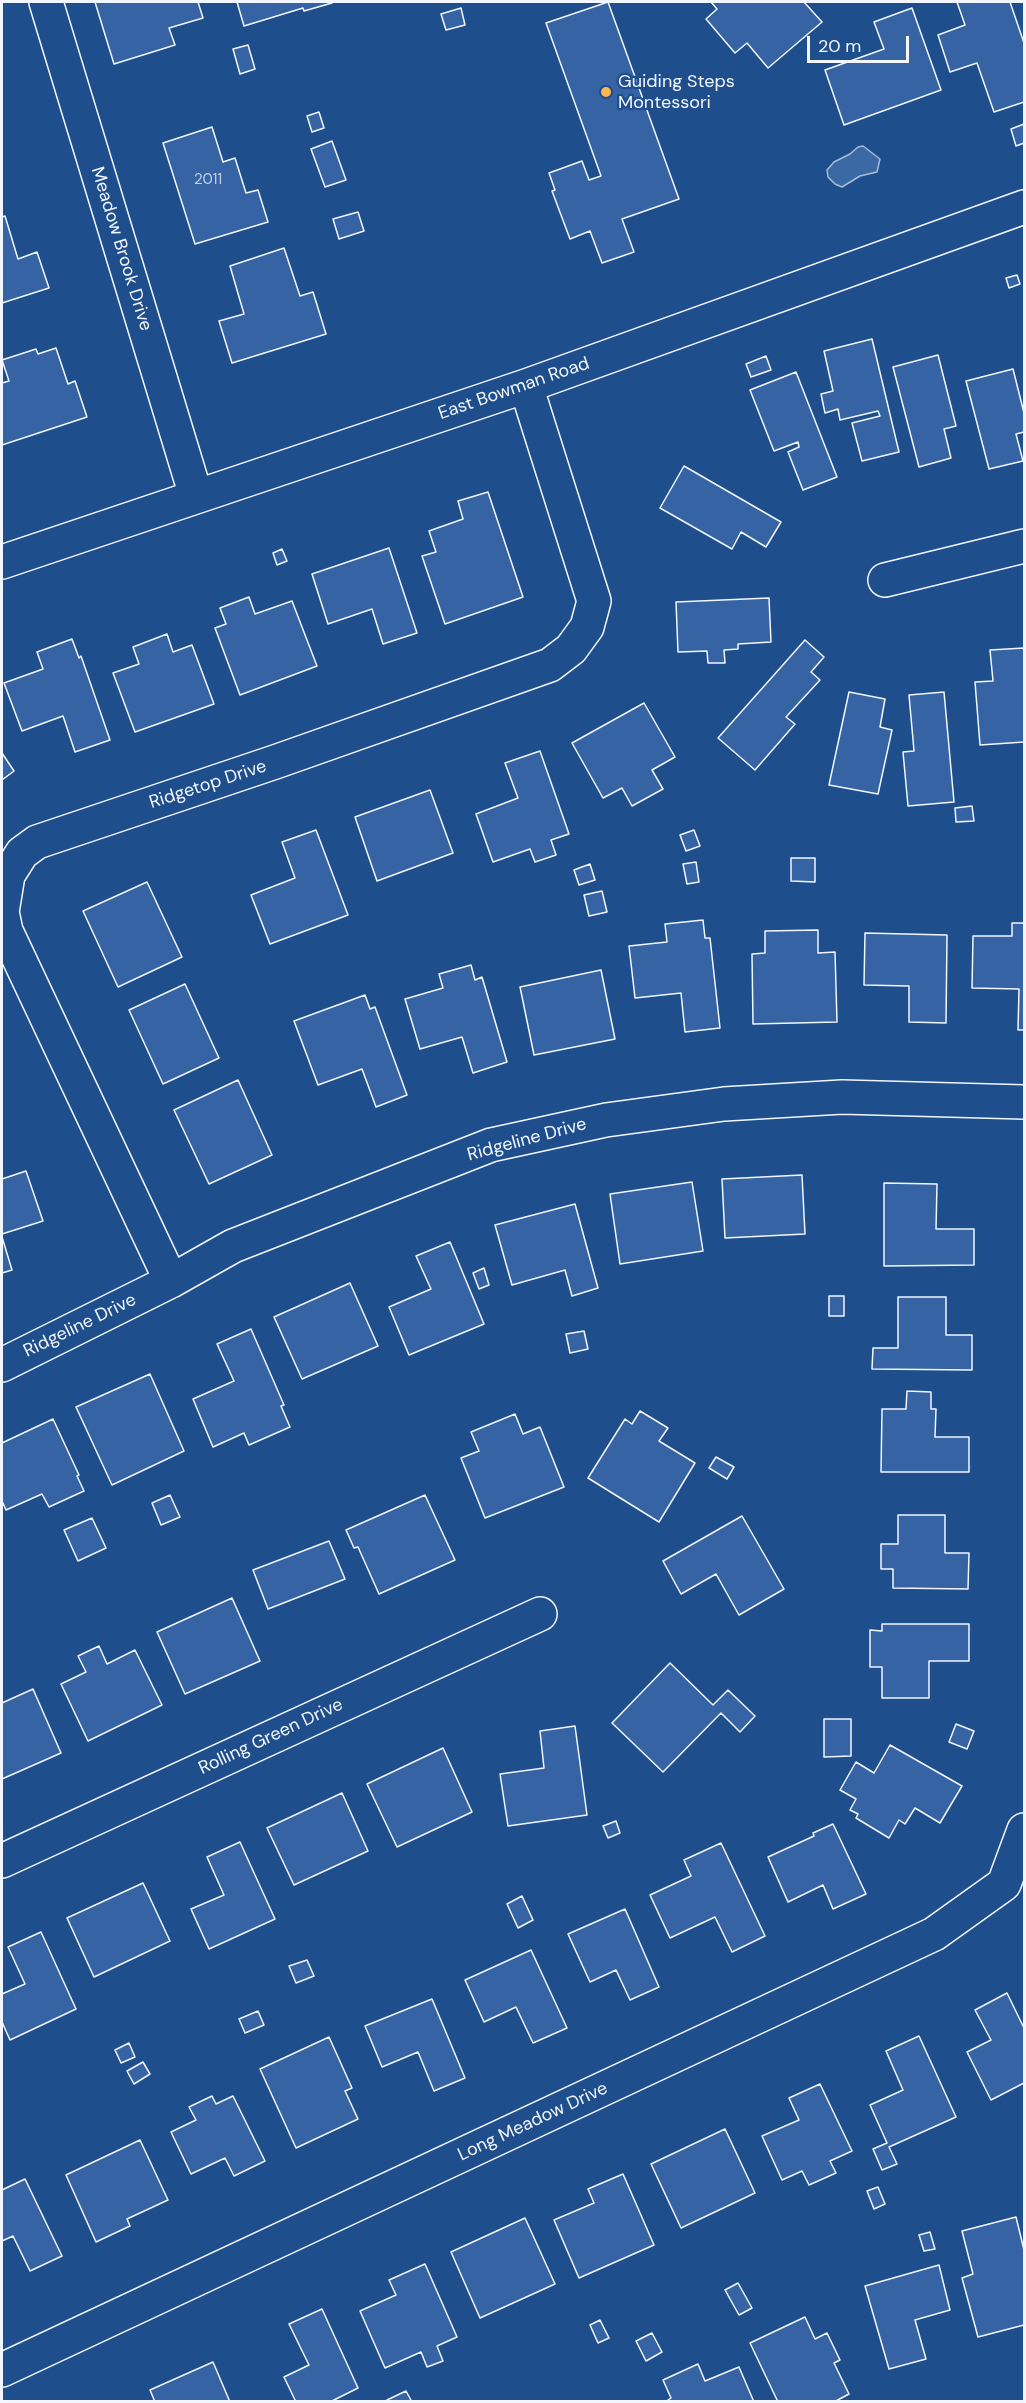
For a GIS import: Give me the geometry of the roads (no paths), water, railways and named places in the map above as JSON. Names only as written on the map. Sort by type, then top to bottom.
[{"type":"street","name":"Meadow Brook Drive","points":[[46,2],[196,496]]},
{"type":"street","name":"East Bowman Road","points":[[2,562],[526,386],[1024,207]]},
{"type":"street","name":"Ridgetop Drive","points":[[171,1281],[6,931],[2,912],[8,874],[22,853],[37,842],[275,762],[550,665],[571,649],[587,627],[594,601],[526,386]]},
{"type":"street","points":[[885,580],[1024,546]]},
{"type":"street","name":"Ridgeline Drive","points":[[2,1365],[171,1281],[233,1246],[491,1145],[606,1120],[724,1104],[842,1096],[1024,1102]]},
{"type":"street","name":"Rolling Green Drive","points":[[2,1861],[540,1614]]},
{"type":"street","name":"Long Meadow Drive","points":[[2,2370],[933,1934],[1004,1884],[1024,1830]]},
{"type":"water","points":[[863,146],[880,159],[877,172],[860,176],[842,187],[835,184],[828,177],[827,170],[834,162]]},
{"type":"place","name":"Guiding Steps Montessori","points":[[606,92]]}]
